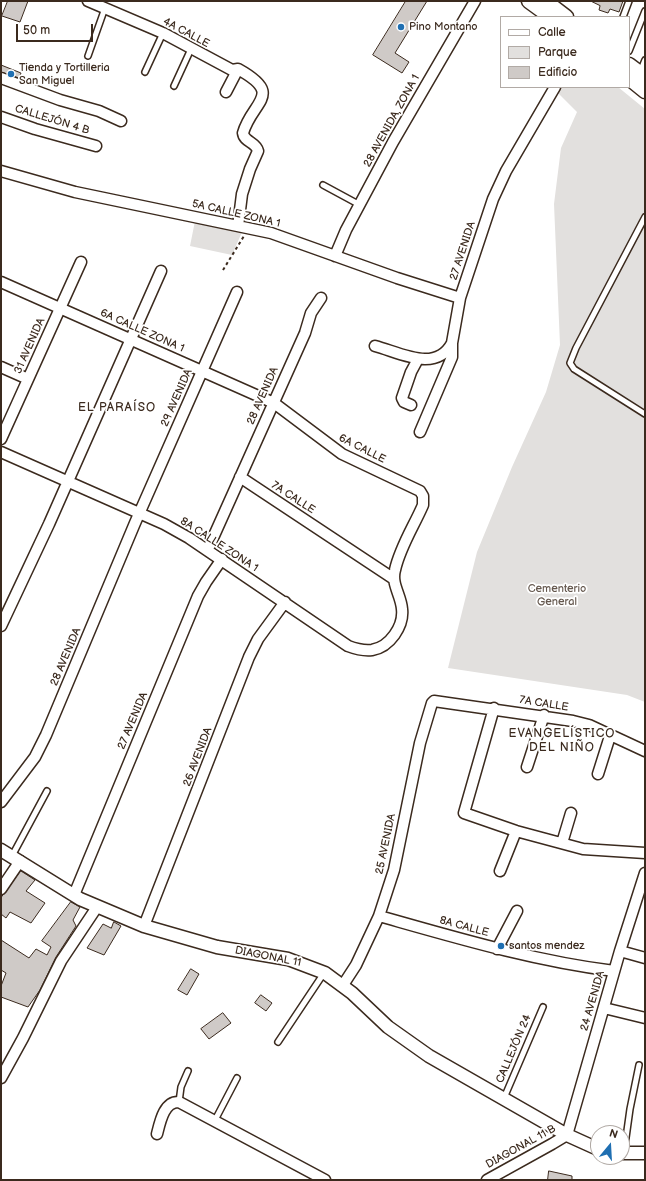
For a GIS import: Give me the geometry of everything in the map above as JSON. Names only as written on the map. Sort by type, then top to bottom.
[{"type":"main road","points":[[529,1],[548,7],[564,16]]},
{"type":"street","name":"4A CALLE","points":[[88,1],[163,33],[232,70],[238,69],[249,75],[260,85],[262,95],[260,103],[244,130],[243,136],[257,147],[258,151],[250,169],[242,194],[238,226]]},
{"type":"street","name":"28 AVENIDA, ZONA 1","points":[[335,256],[360,205],[427,81],[475,1]]},
{"type":"street","points":[[226,92],[238,69]]},
{"type":"street","points":[[1,78],[60,100],[99,111],[121,121]]},
{"type":"street","name":"27 AVENIDA","points":[[420,432],[452,357],[452,343],[460,298],[486,220],[502,180],[554,88]]},
{"type":"street","name":"CALLEJÓN 4 B","points":[[1,117],[35,129],[96,146]]},
{"type":"street","name":"5A CALLE ZONA 1","points":[[1,171],[75,192],[248,228],[286,238],[396,278],[460,298]]},
{"type":"street","name":"31 AVENIDA","points":[[1,439],[81,262]]},
{"type":"street","points":[[1,626],[68,482],[161,271]]},
{"type":"street","name":"6A CALLE ZONA 1","points":[[1,282],[274,403]]},
{"type":"street","name":"29 AVENIDA","points":[[139,513],[237,292]]},
{"type":"street","name":"28 AVENIDA","points":[[208,549],[305,333],[311,313],[321,298]]},
{"type":"street","points":[[375,346],[418,358],[433,360],[440,358],[445,354],[452,343]]},
{"type":"street","points":[[411,405],[404,402],[402,398],[411,372],[418,358]]},
{"type":"street","points":[[1,367],[28,379]]},
{"type":"street","name":"6A CALLE","points":[[274,403],[332,448],[357,462],[418,489],[423,496],[423,505],[399,557],[394,579]]},
{"type":"street","name":"8A CALLE ZONA 1","points":[[1,452],[164,524],[208,549],[348,646],[356,649],[372,650],[380,648],[394,636],[402,616],[402,608],[394,579]]},
{"type":"street","name":"7A CALLE","points":[[240,477],[394,579]]},
{"type":"street","name":"28 AVENIDA","points":[[1,802],[40,748],[139,513]]},
{"type":"street","name":"27 AVENIDA","points":[[74,895],[198,596],[222,559]]},
{"type":"street","name":"26 AVENIDA","points":[[144,926],[251,653],[261,635],[284,602]]},
{"type":"street","name":"7A CALLE","points":[[434,701],[544,715],[589,725],[645,751]]},
{"type":"street","name":"25 AVENIDA","points":[[343,985],[353,971],[379,916],[396,863],[420,743],[434,701]]},
{"type":"street","points":[[494,708],[464,813],[516,831],[593,851],[645,853]]},
{"type":"street","points":[[527,767],[544,715]]},
{"type":"street","points":[[598,774],[610,736]]},
{"type":"street","points":[[562,843],[571,813]]},
{"type":"street","points":[[500,871],[516,831]]},
{"type":"street","points":[[1,889],[11,856]]},
{"type":"street","name":"DIAGONAL 11","points":[[11,856],[74,895],[97,907],[144,926],[217,947],[288,959],[325,973],[343,985],[388,1027],[407,1041],[567,1135],[590,1145]]},
{"type":"street","name":"24 AVENIDA","points":[[567,1135],[614,971],[645,873]]},
{"type":"street","points":[[1,1078],[23,1038],[61,961],[97,907]]},
{"type":"street","points":[[497,949],[517,912]]},
{"type":"street","name":"8A CALLE","points":[[379,916],[497,949],[562,963],[614,971]]},
{"type":"street","points":[[620,951],[645,958]]},
{"type":"street","points":[[604,1008],[645,1018]]},
{"type":"street","points":[[158,1134],[167,1107],[172,1102],[179,1102],[214,1122],[326,1180]]},
{"type":"street","name":"DIAGONAL 11 B","points":[[487,1180],[567,1135]]},
{"type":"street","points":[[630,1153],[645,1153]]},
{"type":"lane","points":[[623,16],[629,1]]},
{"type":"lane","points":[[88,56],[105,8]]},
{"type":"lane","points":[[630,48],[645,11]]},
{"type":"lane","points":[[145,72],[163,33]]},
{"type":"lane","points":[[174,86],[191,49]]},
{"type":"lane","points":[[323,185],[360,205]]},
{"type":"lane","points":[[645,216],[576,348],[570,363],[574,369],[645,414]]},
{"type":"lane","points":[[11,856],[47,791]]},
{"type":"lane","points":[[278,1042],[325,973]]},
{"type":"lane","name":"CALLEJÓN 24","points":[[504,1099],[543,1007]]},
{"type":"lane","points":[[627,1125],[639,1065]]},
{"type":"lane","points":[[179,1102],[181,1087],[188,1071]]},
{"type":"lane","points":[[214,1122],[237,1078]]},
{"type":"path","points":[[223,270],[248,228]]},
{"type":"green space","name":"Cementerio General","points":[[560,88],[619,88],[645,109],[645,702],[627,695],[448,668],[477,552],[512,467],[546,392],[560,345],[554,204],[561,148],[577,112],[557,92]]},
{"type":"green space","points":[[195,221],[242,232],[232,255],[190,246]]},
{"type":"building","points":[[8,1],[28,1],[20,22],[2,16]]},
{"type":"building","name":"Pino Montano","points":[[406,1],[427,1],[395,53],[409,62],[402,73],[373,55]]},
{"type":"building","points":[[591,1],[623,1],[619,12],[610,9],[608,13],[599,10],[600,6]]},
{"type":"building","name":"Tienda y Tortilleria San Miguel","points":[[1,65],[21,73],[19,78],[1,72]]},
{"type":"building","points":[[21,871],[35,880],[26,891],[45,903],[31,923],[10,912],[6,918],[1,914],[1,898]]},
{"type":"building","points":[[71,902],[80,907],[73,920],[76,926],[56,957],[40,990],[28,1007],[1,997],[1,986],[6,973],[1,970],[1,940],[29,958],[36,949],[47,955],[51,947],[42,941]]},
{"type":"building","points":[[114,922],[121,926],[104,955],[87,948],[103,924],[111,928]]},
{"type":"building","points":[[191,969],[199,974],[187,995],[178,990]]},
{"type":"building","points":[[261,995],[272,1003],[266,1011],[255,1003]]},
{"type":"building","points":[[223,1013],[231,1023],[209,1039],[201,1029]]},
{"type":"building","points":[[549,1171],[572,1176],[572,1180],[548,1180]]},
{"type":"place","name":"Pino Montano","points":[[401,27]]},
{"type":"place","name":"Tienda y Tortilleria San Miguel","points":[[11,74]]},
{"type":"place","name":"santos mendez","points":[[501,946]]},
{"type":"district","name":"EL PARAÍSO","points":[[117,408]]},
{"type":"district","name":"EVANGELÍSTICO DEL NIÑO","points":[[562,741]]}]
